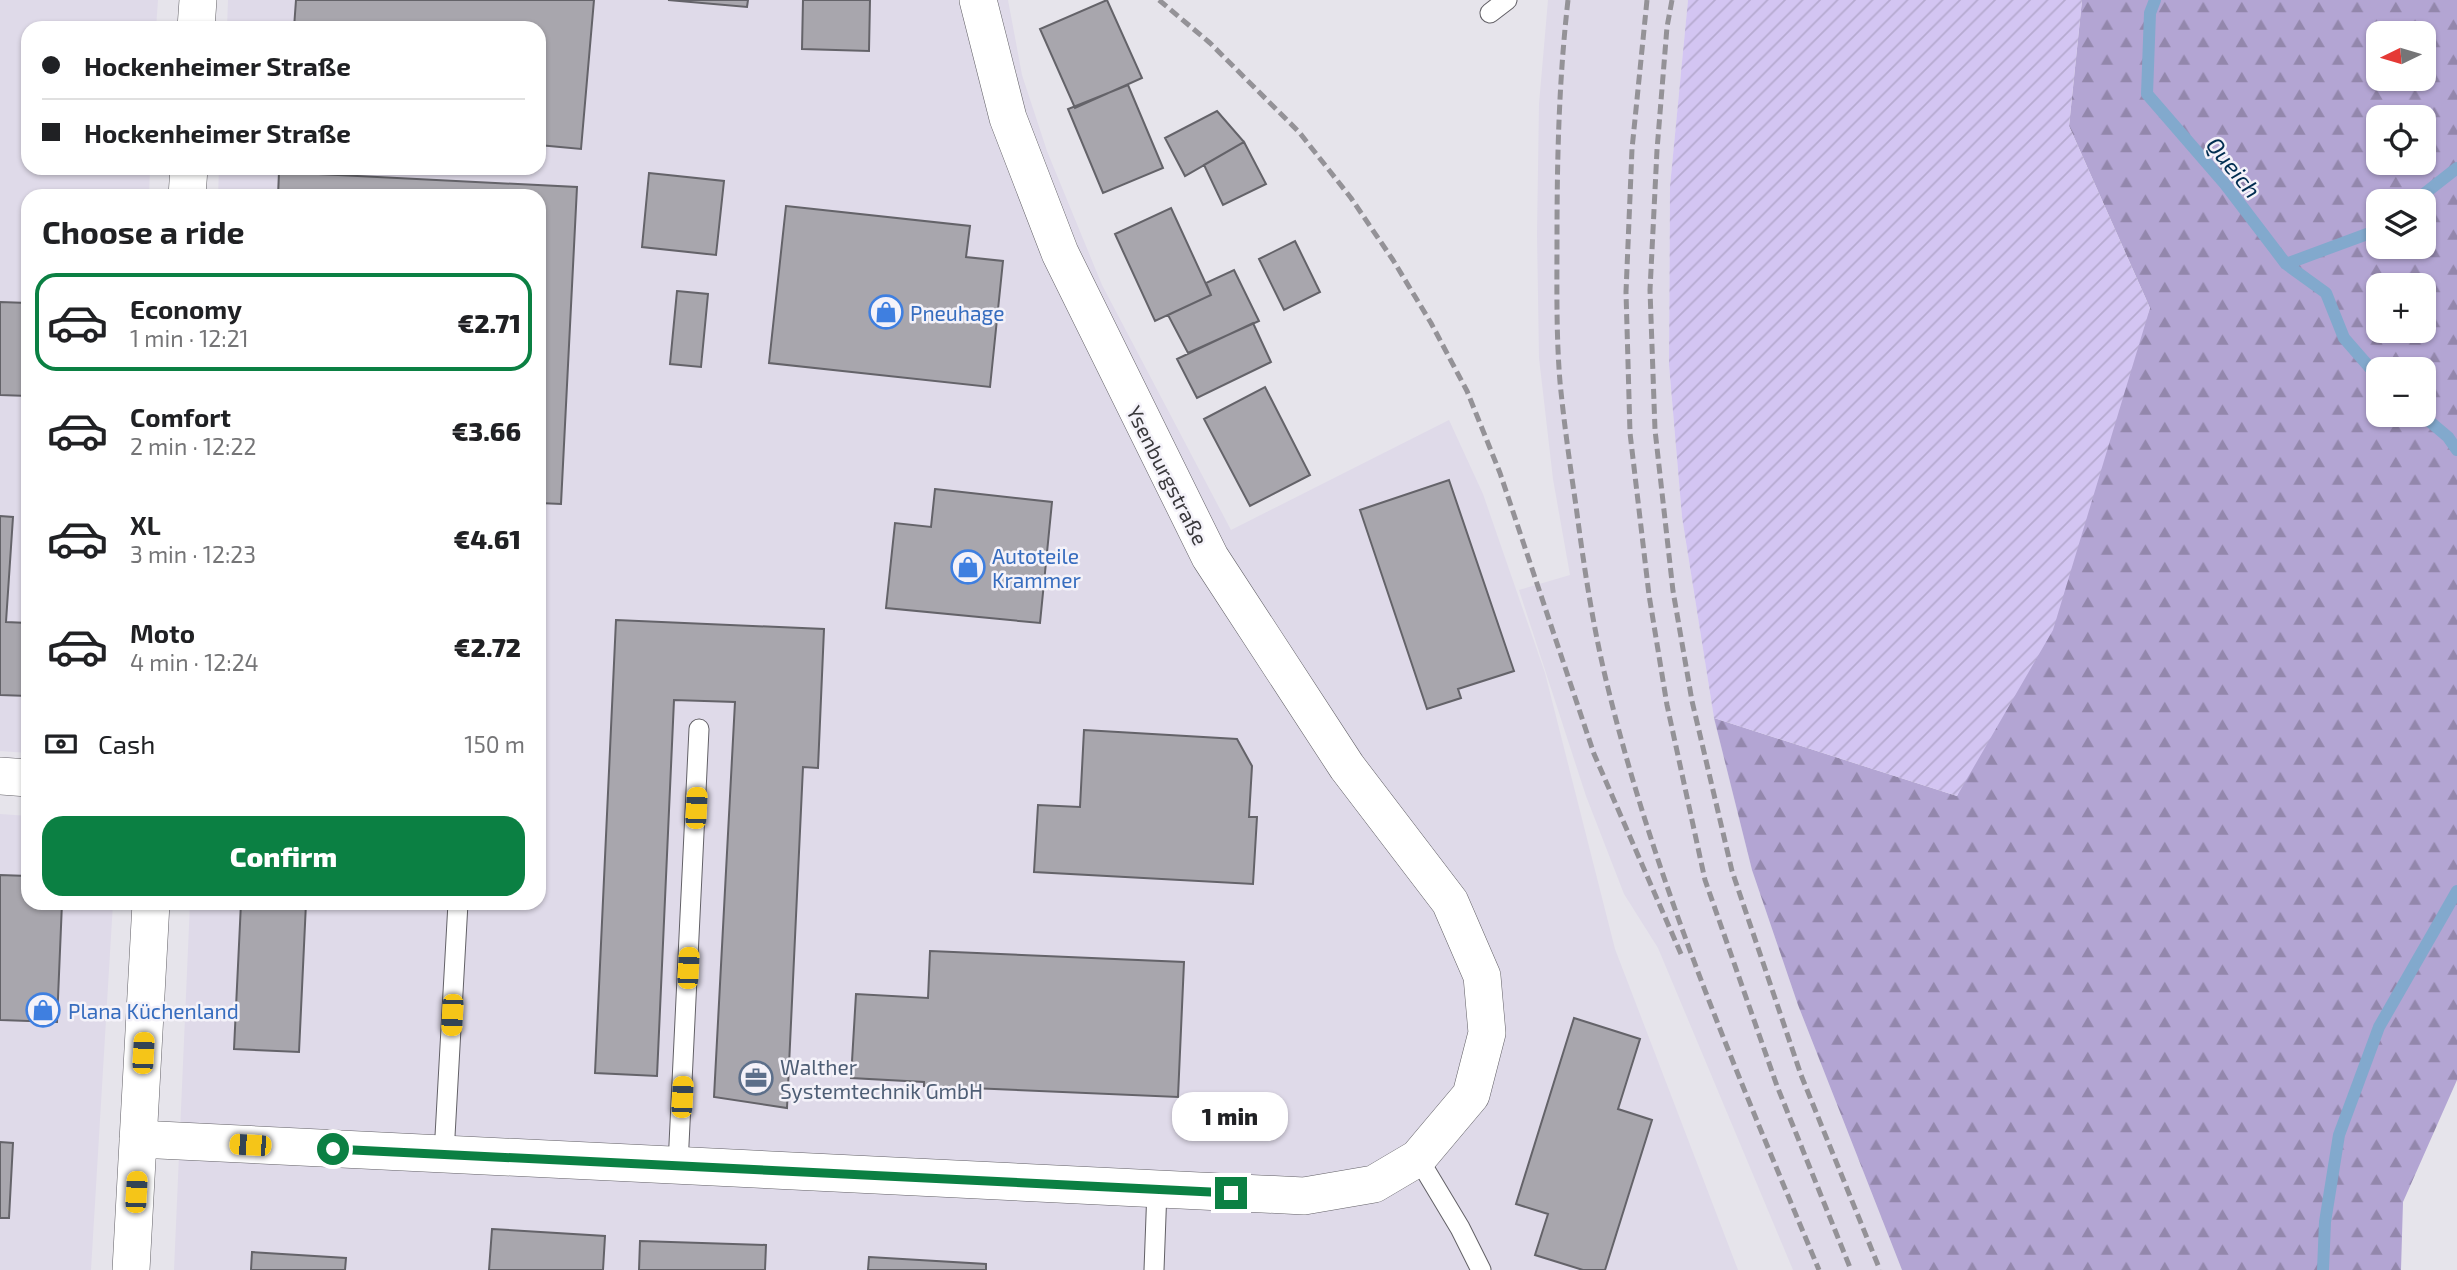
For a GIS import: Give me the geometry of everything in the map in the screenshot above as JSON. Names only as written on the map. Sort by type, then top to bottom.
[{"type":"street","points":[[196,21],[198,0]]},
{"type":"street","name":"Ysenburgstraße","points":[[138,1139],[1304,1196],[1374,1184],[1418,1158],[1471,1095],[1487,1033],[1482,976],[1450,902],[1347,767],[1210,556],[1060,253],[1008,118],[978,0]]},
{"type":"street","points":[[0,776],[21,778]]},
{"type":"street","points":[[131,1270],[151,910]]},
{"type":"lane","points":[[1490,13],[1507,0]]},
{"type":"lane","points":[[678,1165],[699,729]]},
{"type":"lane","points":[[444,1154],[458,910]]},
{"type":"lane","points":[[1418,1158],[1460,1227],[1480,1270]]},
{"type":"lane","points":[[1154,1270],[1157,1189]]},
{"type":"shaded area","points":[[0,0],[158,0],[156,21],[21,21],[21,175],[150,175],[149,189],[21,189],[21,752],[0,751]]},
{"type":"shaded area","points":[[228,0],[1008,0],[1022,75],[1047,151],[1102,285],[1231,530],[1449,420],[1483,494],[1545,673],[1615,949],[1738,1270],[174,1270],[190,910],[546,910],[546,189],[218,189],[219,175],[546,175],[546,21],[227,21]]},
{"type":"shaded area","points":[[1548,0],[1688,0],[1670,186],[1669,365],[1682,517],[1714,718],[1752,870],[1798,1005],[1902,1270],[1793,1270],[1658,948],[1624,894],[1586,796],[1519,590],[1570,575],[1553,479],[1539,358],[1539,104]]},
{"type":"shaded area","points":[[1688,0],[2082,0],[2069,126],[2150,308],[2053,630],[1957,796],[1714,718],[1682,517],[1669,365],[1670,186]]},
{"type":"shaded area","points":[[0,814],[21,816],[21,910],[113,910],[91,1270],[0,1270]]},
{"type":"green space","points":[[2082,0],[2457,0],[2457,1080],[2403,1202],[2401,1270],[1902,1270],[1798,1005],[1752,870],[1714,718],[1957,796],[2150,308],[2069,126]]},
{"type":"building","points":[[296,0],[594,0],[581,149],[546,146],[546,21],[294,21]]},
{"type":"building","points":[[668,0],[748,0],[747,7]]},
{"type":"building","points":[[803,0],[870,0],[869,51],[802,49]]},
{"type":"building","points":[[1107,0],[1142,78],[1075,108],[1040,29]]},
{"type":"building","points":[[1128,85],[1163,168],[1103,193],[1068,109]]},
{"type":"building","points":[[1217,111],[1244,142],[1185,176],[1165,138]]},
{"type":"building","points":[[1244,142],[1266,184],[1223,205],[1204,165]]},
{"type":"building","points":[[649,173],[724,181],[716,255],[642,247]]},
{"type":"building","points":[[279,175],[339,175],[577,187],[561,504],[546,503],[546,189],[278,189]]},
{"type":"building","name":"Pneuhage","points":[[786,206],[970,226],[966,257],[1003,261],[990,387],[769,363]]},
{"type":"building","points":[[1171,208],[1211,295],[1155,321],[1115,234]]},
{"type":"building","points":[[1295,241],[1320,292],[1284,310],[1259,259]]},
{"type":"building","points":[[1234,270],[1259,321],[1188,353],[1168,315],[1211,295],[1206,283]]},
{"type":"building","points":[[677,291],[708,294],[701,367],[670,364]]},
{"type":"building","points":[[0,302],[21,303],[21,396],[0,395]]},
{"type":"building","points":[[1253,323],[1271,362],[1197,398],[1177,359]]},
{"type":"building","points":[[1265,387],[1310,475],[1250,506],[1204,419]]},
{"type":"building","points":[[1449,480],[1514,671],[1458,689],[1461,698],[1427,709],[1360,510]]},
{"type":"building","name":"Autoteile Krammer","points":[[935,489],[1052,502],[1040,623],[886,608],[895,523],[931,527]]},
{"type":"building","points":[[0,516],[13,517],[6,622],[21,623],[21,696],[0,695]]},
{"type":"building","points":[[616,620],[824,629],[818,768],[803,767],[787,1108],[714,1097],[735,702],[674,700],[657,1076],[595,1073]]},
{"type":"building","points":[[1084,730],[1237,739],[1252,766],[1249,817],[1257,817],[1253,884],[1034,872],[1038,805],[1080,807]]},
{"type":"building","points":[[0,875],[21,876],[21,910],[62,910],[57,1022],[0,1020]]},
{"type":"building","points":[[241,910],[306,910],[299,1052],[234,1049]]},
{"type":"building","points":[[930,951],[1184,962],[1178,1097],[924,1086],[924,1082],[851,1078],[856,994],[928,998]]},
{"type":"building","points":[[1574,1018],[1640,1039],[1618,1109],[1652,1120],[1605,1270],[1583,1270],[1535,1255],[1548,1214],[1516,1204]]},
{"type":"building","points":[[0,1142],[13,1143],[9,1218],[0,1218]]},
{"type":"building","points":[[492,1229],[605,1236],[603,1270],[489,1270]]},
{"type":"building","points":[[640,1241],[766,1245],[765,1270],[639,1270]]},
{"type":"building","points":[[252,1252],[346,1258],[345,1270],[251,1270]]},
{"type":"building","points":[[869,1257],[986,1264],[986,1270],[868,1270]]},
{"type":"waterway","name":"Queich","points":[[2155,0],[2150,13],[2147,94],[2225,184],[2286,264],[2326,293],[2344,338],[2366,363]]},
{"type":"waterway","name":"Queich","points":[[2430,189],[2457,168]]},
{"type":"waterway","name":"Queich","points":[[2286,264],[2366,234]]},
{"type":"waterway","points":[[2436,427],[2457,450]]},
{"type":"waterway","points":[[2323,1270],[2325,1222],[2339,1135],[2379,1027],[2457,891]]},
{"type":"railway","points":[[1159,0],[1210,43],[1299,132],[1351,198],[1431,323],[1467,391],[1500,473],[1594,754],[1681,954]]},
{"type":"railway","points":[[1568,0],[1558,148],[1558,346],[1567,444],[1598,643],[1628,763],[1675,910],[1730,1055],[1819,1270]]},
{"type":"railway","points":[[1647,0],[1632,149],[1626,292],[1630,433],[1649,595],[1667,705],[1705,880],[1777,1086],[1851,1270]]},
{"type":"railway","points":[[1672,0],[1667,27],[1657,150],[1650,290],[1655,430],[1673,591],[1692,701],[1732,871],[1801,1075],[1880,1270]]},
{"type":"place","name":"Pneuhage","points":[[886,312]]},
{"type":"place","name":"Autoteile Krammer","points":[[968,567]]},
{"type":"place","name":"Plana Küchenland","points":[[43,1010]]},
{"type":"place","name":"Walther Systemtechnik GmbH","points":[[756,1078]]},
{"type":"route","points":[[333,1149],[1231,1193]]}]
